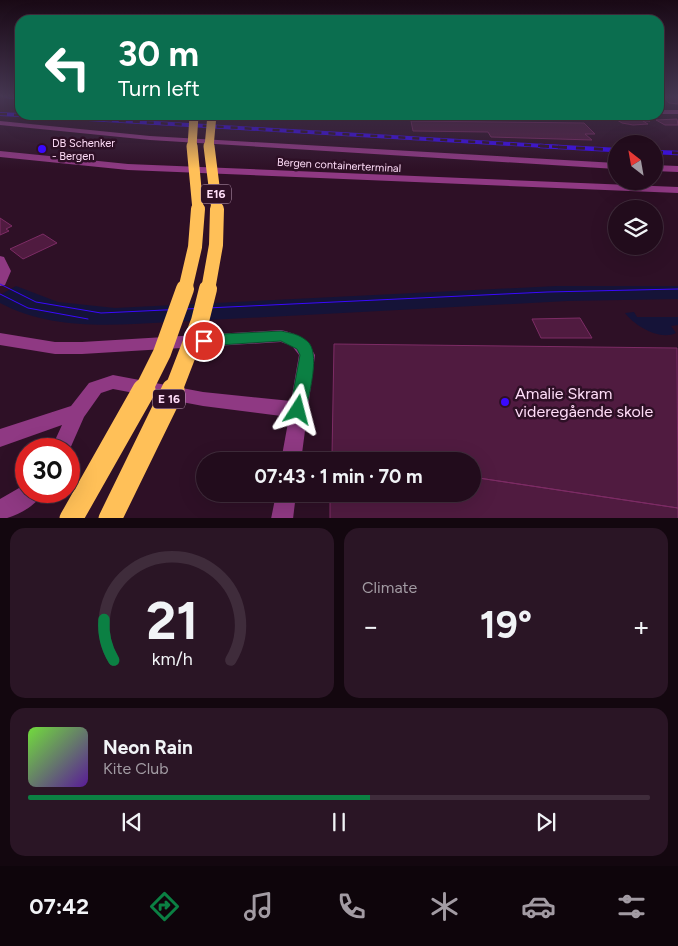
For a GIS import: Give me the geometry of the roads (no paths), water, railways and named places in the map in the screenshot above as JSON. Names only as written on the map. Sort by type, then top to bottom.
[{"type":"highway","name":"E 16","points":[[71,518],[138,398],[159,356],[183,295],[195,249],[198,220],[198,201],[191,138],[193,120]]},
{"type":"highway","name":"E16","points":[[211,120],[208,146],[218,218],[212,273]]},
{"type":"highway","name":"E 16","points":[[110,518],[187,357],[212,273]]},
{"type":"street","name":"Bergen containerterminal","points":[[0,123],[150,138],[608,166]]},
{"type":"street","name":"Bergen containerterminal","points":[[0,154],[146,168],[380,180],[678,190]]},
{"type":"street","points":[[663,168],[678,169]]},
{"type":"street","points":[[0,260],[5,271],[0,282]]},
{"type":"street","points":[[0,339],[55,348],[281,336],[293,339],[303,345],[307,355],[292,452]]},
{"type":"street","points":[[65,438],[77,412],[96,388],[113,382],[203,399],[298,410]]},
{"type":"street","points":[[0,438],[77,412]]},
{"type":"street","points":[[0,511],[15,502]]},
{"type":"street","points":[[282,518],[285,502]]},
{"type":"tram line","points":[[0,284],[36,302],[101,313],[547,292],[678,289]]},
{"type":"tram line","points":[[0,294],[28,308],[88,319]]},
{"type":"railway","points":[[108,120],[561,147]]},
{"type":"railway","points":[[540,146],[608,150]]},
{"type":"railway","points":[[663,152],[678,153]]},
{"type":"place","name":"DB Schenker - Bergen","points":[[42,149]]},
{"type":"place","name":"Amalie Skram videregående skole","points":[[505,402]]}]
